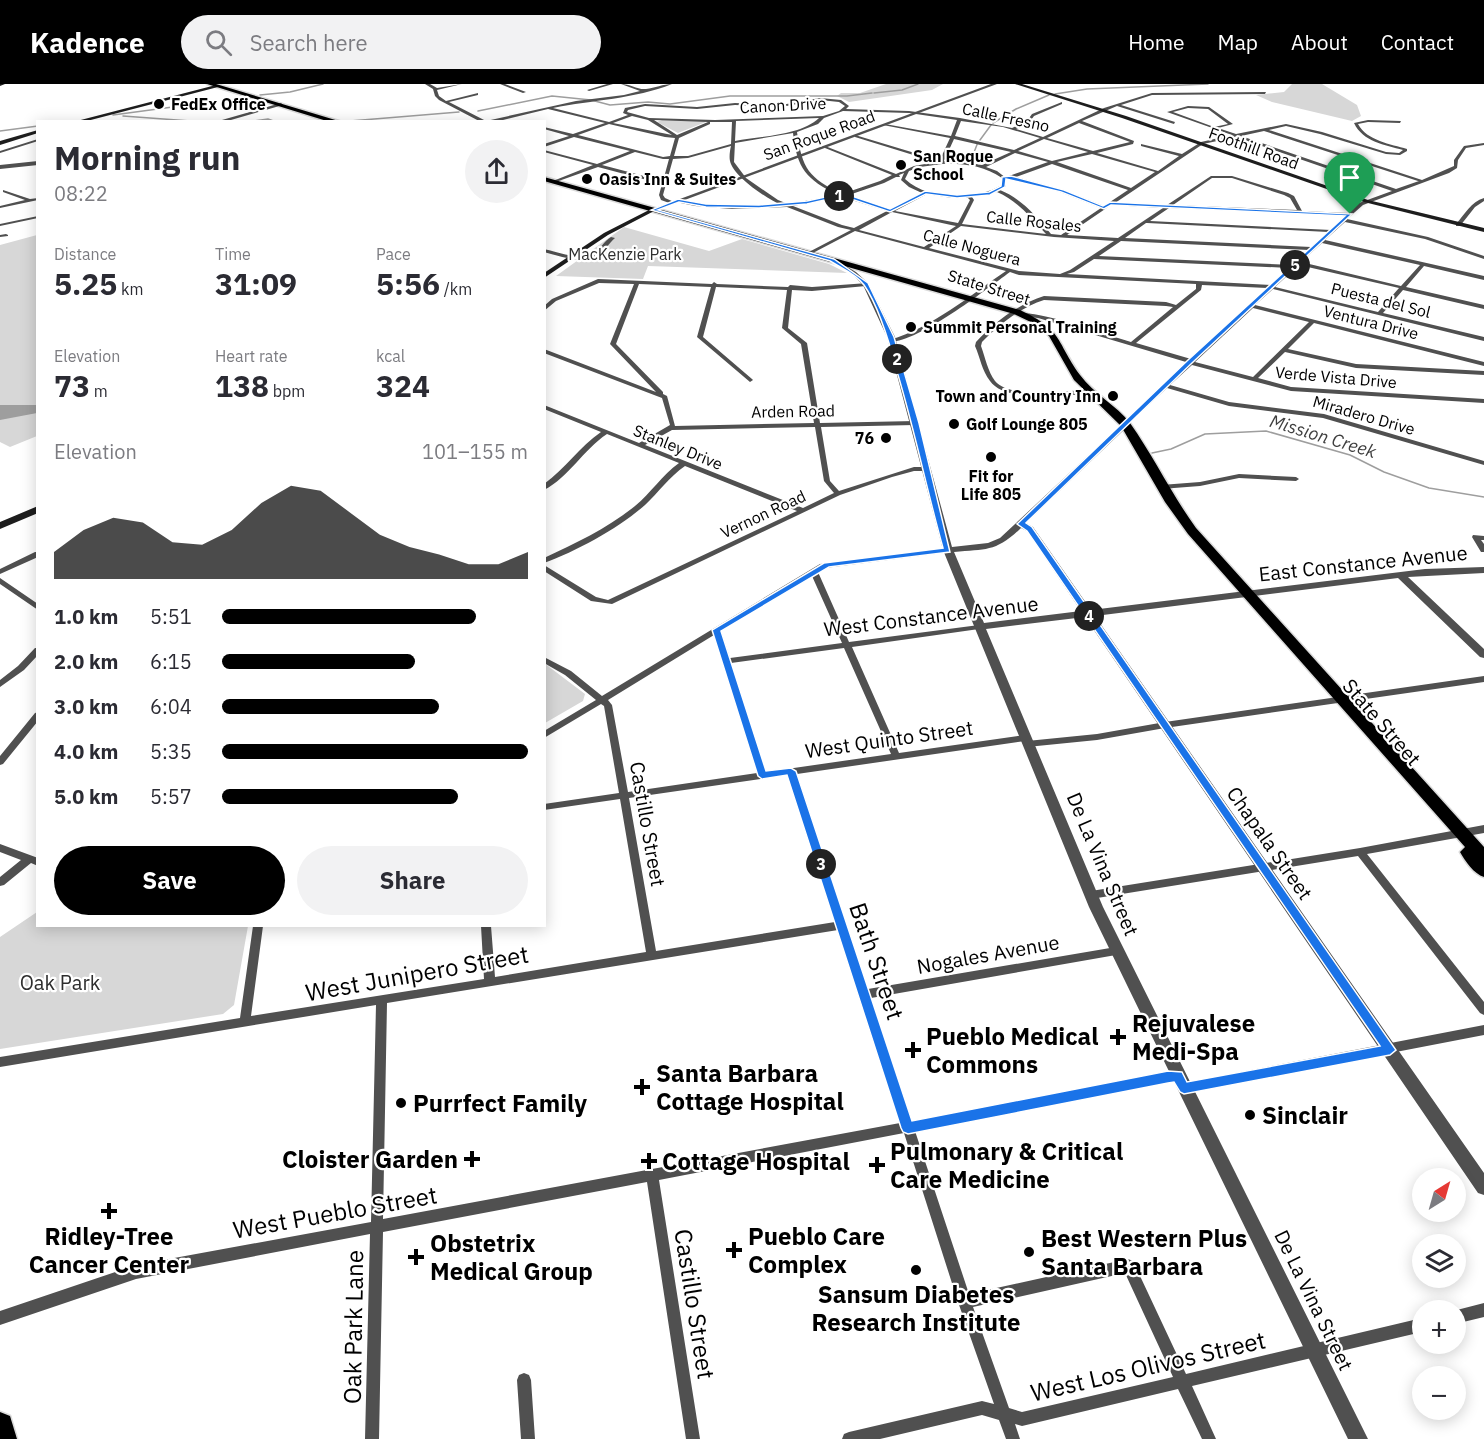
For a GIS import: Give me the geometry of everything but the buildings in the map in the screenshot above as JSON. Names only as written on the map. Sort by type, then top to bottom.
[{"type":"highway","points":[[0,1426],[3,1439]]},
{"type":"main road","points":[[202,84],[215,85],[336,120]]},
{"type":"main road","name":"Foothill Road","points":[[1017,84],[1202,143],[1366,201],[1484,230]]},
{"type":"main road","points":[[83,120],[215,85]]},
{"type":"main road","points":[[0,143],[36,132]]},
{"type":"main road","name":"State Street","points":[[546,180],[653,210],[656,213],[747,236],[1019,313],[1048,329],[1057,340],[1072,371],[1125,424],[1161,487],[1192,531],[1249,596],[1253,605],[1457,833],[1484,858]]},
{"type":"main road","points":[[546,275],[614,229],[653,210]]},
{"type":"main road","points":[[0,526],[36,510]]},
{"type":"main road","name":"State Street","points":[[1457,833],[1484,871]]},
{"type":"street","points":[[427,84],[437,89],[460,84]]},
{"type":"street","points":[[502,84],[524,92]]},
{"type":"street","points":[[589,90],[611,84]]},
{"type":"street","points":[[623,84],[644,91]]},
{"type":"street","points":[[496,120],[670,84]]},
{"type":"street","name":"San Roque Road","points":[[653,210],[995,84]]},
{"type":"street","points":[[437,89],[436,96],[483,120]]},
{"type":"street","points":[[982,167],[1103,110],[1158,93],[1265,93]]},
{"type":"street","points":[[446,102],[477,94]]},
{"type":"street","name":"Canon Drive","points":[[820,99],[844,102],[847,106],[844,110],[823,117],[715,121],[649,119],[625,113],[624,110],[641,105],[690,108],[735,104],[776,106],[820,99]]},
{"type":"street","points":[[1014,128],[1028,122],[1033,115],[1061,103]]},
{"type":"street","points":[[224,120],[278,104]]},
{"type":"street","points":[[1117,105],[1174,123]]},
{"type":"street","points":[[1214,128],[1231,123],[1206,107],[1183,107],[1169,111],[1171,114],[1396,191]]},
{"type":"street","points":[[547,108],[677,137],[662,198],[675,202],[719,206],[784,205],[816,201],[843,195],[918,166],[941,162]]},
{"type":"street","name":"Calle Fresno","points":[[844,110],[917,113],[1014,128],[1158,172]]},
{"type":"street","points":[[546,145],[631,115]]},
{"type":"street","points":[[546,129],[634,151],[672,158],[696,155],[734,143],[795,132],[815,124],[823,117]]},
{"type":"street","points":[[504,118],[511,120]]},
{"type":"street","name":"Canon Drive","points":[[649,119],[677,137],[715,121]]},
{"type":"street","points":[[941,162],[960,119]]},
{"type":"street","points":[[734,120],[732,162],[742,177]]},
{"type":"street","points":[[856,136],[941,162],[982,167],[1004,178],[1053,162],[1132,143],[1132,141],[1080,122]]},
{"type":"street","points":[[1062,236],[1202,143],[1286,125],[1386,153],[1400,154],[1406,150],[1375,140],[1359,130],[1356,123],[1400,122]]},
{"type":"street","points":[[885,125],[952,136],[1016,151],[1132,190]]},
{"type":"street","points":[[1264,130],[1420,180]]},
{"type":"street","points":[[795,132],[799,157]]},
{"type":"street","points":[[0,152],[36,141]]},
{"type":"street","points":[[546,734],[814,571],[832,564],[998,544],[1350,214],[1366,201],[1420,180],[1442,175],[1456,167],[1456,160],[1466,147],[1484,144]]},
{"type":"street","points":[[1142,145],[1183,156]]},
{"type":"street","points":[[826,147],[903,178],[908,185],[925,193],[970,196],[998,190],[1005,184],[1004,178]]},
{"type":"street","points":[[555,182],[634,151]]},
{"type":"street","points":[[546,152],[664,183]]},
{"type":"street","name":"Calle Rosales","points":[[799,157],[810,175],[843,195],[890,211],[960,225],[1089,238],[1312,249]]},
{"type":"street","points":[[0,166],[36,164]]},
{"type":"street","points":[[903,178],[907,171]]},
{"type":"street","points":[[1054,276],[1072,271],[1209,178],[1220,176],[1236,178],[1286,194],[1292,198],[1300,212]]},
{"type":"street","name":"Calle Noguera","points":[[742,177],[760,192],[784,205],[853,230],[1009,271],[1054,276],[1271,287]]},
{"type":"street","points":[[1011,177],[1062,191],[1104,208]]},
{"type":"street","points":[[998,190],[1022,202],[1035,221],[1049,234]]},
{"type":"street","points":[[5,191],[36,204]]},
{"type":"street","points":[[811,254],[925,193]]},
{"type":"street","points":[[924,248],[960,225],[973,199],[970,196]]},
{"type":"street","points":[[0,207],[36,199]]},
{"type":"street","points":[[1458,225],[1467,217],[1476,202],[1484,199]]},
{"type":"street","points":[[1110,204],[1350,214]]},
{"type":"street","points":[[0,225],[36,217]]},
{"type":"street","points":[[1343,220],[1426,238],[1484,258]]},
{"type":"street","points":[[1147,222],[1331,231]]},
{"type":"street","points":[[1077,226],[1098,245],[1101,252]]},
{"type":"street","points":[[546,250],[574,255],[594,255],[603,244],[613,238]]},
{"type":"street","points":[[1321,241],[1484,278]]},
{"type":"street","points":[[1094,257],[1295,265],[1484,307]]},
{"type":"street","name":"De La Vina Street","points":[[831,260],[866,281]]},
{"type":"street","points":[[1379,314],[1423,264]]},
{"type":"street","name":"De La Vina Street","points":[[863,269],[892,341],[948,550],[1091,895],[1116,951],[1358,1439]]},
{"type":"street","points":[[892,341],[912,333],[1009,271]]},
{"type":"street","points":[[546,307],[550,302],[591,283],[637,282],[814,288],[866,281],[879,274]]},
{"type":"street","points":[[997,279],[1024,274]]},
{"type":"street","points":[[637,282],[613,344],[667,400],[673,425],[640,445]]},
{"type":"street","points":[[1132,344],[1199,289],[1198,283]]},
{"type":"street","points":[[714,284],[701,340],[750,380]]},
{"type":"street","points":[[790,287],[784,328],[788,333],[804,342],[827,481],[838,494]]},
{"type":"street","name":"Puesta del Sol","points":[[1271,287],[1484,339]]},
{"type":"street","points":[[1091,392],[1026,393],[1006,390],[995,383],[978,346],[979,342],[1036,300],[1048,298],[1166,304],[1178,307]]},
{"type":"street","name":"Ventura Drive","points":[[1251,306],[1484,364]]},
{"type":"street","name":"Verde Vista Drive","points":[[1019,313],[1254,380],[1304,391],[1484,401]]},
{"type":"street","points":[[1254,380],[1313,321]]},
{"type":"street","name":"Verde Vista Drive","points":[[1048,329],[1057,325],[1068,326]]},
{"type":"street","points":[[1285,350],[1356,366],[1484,373]]},
{"type":"street","points":[[546,352],[663,395]]},
{"type":"street","name":"Miradero Drive","points":[[1165,386],[1229,404],[1324,416],[1484,463]]},
{"type":"street","name":"Stanley Drive","points":[[546,409],[802,510]]},
{"type":"street","name":"Arden Road","points":[[671,428],[915,423]]},
{"type":"street","points":[[546,486],[566,470],[590,442],[606,432]]},
{"type":"street","points":[[546,566],[625,518],[650,497],[667,476],[684,464]]},
{"type":"street","name":"Vernon Road","points":[[546,568],[598,601],[616,599],[838,494],[916,469],[928,477]]},
{"type":"street","points":[[1161,487],[1197,484],[1239,476],[1296,479]]},
{"type":"street","name":"Chapala Street","points":[[1021,524],[1030,529],[1484,1188]]},
{"type":"street","points":[[1484,538],[1476,537],[1484,550]]},
{"type":"street","points":[[0,572],[36,556]]},
{"type":"street","name":"East Constance Avenue","points":[[1249,596],[1445,571],[1484,570]]},
{"type":"street","points":[[814,571],[896,756]]},
{"type":"street","points":[[1401,576],[1484,655]]},
{"type":"street","points":[[0,580],[36,607]]},
{"type":"street","name":"West Constance Avenue","points":[[727,661],[979,627],[1249,596]]},
{"type":"street","points":[[717,630],[762,776]]},
{"type":"street","points":[[0,684],[21,668],[36,652]]},
{"type":"street","points":[[546,660],[556,664],[604,700]]},
{"type":"street","name":"West Quinto Street","points":[[546,807],[896,756],[1026,741],[1097,737],[1484,679]]},
{"type":"street","name":"Castillo Street","points":[[604,700],[608,705],[652,956]]},
{"type":"street","points":[[0,762],[36,717]]},
{"type":"street","name":"Bath Street","points":[[791,771],[965,1302],[1013,1439]]},
{"type":"street","points":[[1091,895],[1360,852],[1484,829]]},
{"type":"street","points":[[0,848],[33,860]]},
{"type":"street","points":[[1360,852],[1484,1010]]},
{"type":"street","points":[[0,882],[33,860]]},
{"type":"street","name":"West Junipero Street","points":[[0,1062],[841,926]]},
{"type":"street","points":[[245,1023],[258,927]]},
{"type":"street","points":[[486,927],[490,982]]},
{"type":"street","name":"Nogales Avenue","points":[[865,994],[1116,951]]},
{"type":"street","name":"Oak Park Lane","points":[[372,1439],[382,1001]]},
{"type":"street","name":"West Pueblo Street","points":[[0,1318],[136,1272],[908,1128],[1390,1050],[1484,1030]]},
{"type":"street","name":"Castillo Street","points":[[652,1176],[693,1439]]},
{"type":"street","points":[[965,1302],[1128,1266],[1209,1439]]},
{"type":"street","points":[[1466,1315],[1484,1311]]},
{"type":"street","name":"West Los Olivos Street","points":[[849,1439],[982,1408],[1022,1419],[1412,1326]]},
{"type":"street","points":[[524,1380],[528,1439]]},
{"type":"green space","points":[[886,84],[943,84],[932,90],[849,102],[837,96],[841,93],[860,93]]},
{"type":"green space","points":[[1292,84],[1322,84],[1357,105],[1361,116],[1352,121],[1272,102],[1256,95],[1284,92]]},
{"type":"green space","points":[[662,120],[706,122],[678,133],[657,122]]},
{"type":"green space","name":"MacKenzie Park","points":[[624,227],[709,251],[742,239],[829,264],[847,273],[648,266],[643,279],[556,276]]},
{"type":"green space","points":[[36,235],[36,436],[10,447],[0,442],[0,245]]},
{"type":"green space","points":[[546,665],[585,694],[583,701],[546,722]]},
{"type":"green space","name":"Oak Park","points":[[36,913],[36,927],[248,927],[234,1005],[223,1014],[0,1049],[0,937]]},
{"type":"shaded area","points":[[0,405],[36,405],[36,413],[0,420]]},
{"type":"waterway","points":[[260,95],[290,92],[323,84]]},
{"type":"waterway","points":[[874,93],[902,90],[918,84]]},
{"type":"waterway","points":[[1055,94],[1087,89],[1208,84]]},
{"type":"waterway","points":[[478,111],[552,96],[591,100],[610,105],[648,102],[670,104],[730,96],[847,96],[872,93]]},
{"type":"waterway","points":[[993,123],[1016,109],[1049,95]]},
{"type":"waterway","points":[[113,115],[210,102]]},
{"type":"waterway","points":[[362,120],[459,112]]},
{"type":"waterway","points":[[123,116],[177,120]]},
{"type":"waterway","points":[[261,120],[271,120]]},
{"type":"waterway","points":[[980,140],[991,125]]},
{"type":"waterway","points":[[0,131],[36,126]]},
{"type":"waterway","points":[[973,155],[978,142]]},
{"type":"waterway","name":"Mission Creek","points":[[1152,453],[1171,449],[1205,434],[1266,431],[1350,455],[1384,472],[1429,488],[1484,497]]},
{"type":"place","name":"FedEx Office","points":[[159,104]]},
{"type":"place","name":"San Roque School","points":[[901,165]]},
{"type":"place","name":"Oasis Inn & Suites","points":[[587,179]]},
{"type":"place","name":"Summit Personal Training","points":[[911,327]]},
{"type":"place","name":"Town and Country Inn","points":[[1113,396]]},
{"type":"place","name":"Golf Lounge 805","points":[[954,424]]},
{"type":"place","name":"76","points":[[886,438]]},
{"type":"place","name":"Fit for Life 805","points":[[991,457]]},
{"type":"place","name":"Rejuvalese Medi-Spa","points":[[1118,1037]]},
{"type":"place","name":"Pueblo Medical Commons","points":[[913,1050]]},
{"type":"place","name":"Santa Barbara Cottage Hospital","points":[[642,1087]]},
{"type":"place","name":"Purrfect Family","points":[[401,1103]]},
{"type":"place","name":"Sinclair","points":[[1250,1115]]},
{"type":"place","name":"Cloister Garden","points":[[472,1159]]},
{"type":"place","name":"Cottage Hospital","points":[[649,1161]]},
{"type":"place","name":"Pulmonary & Critical Care Medicine","points":[[877,1165]]},
{"type":"place","name":"Ridley-Tree Cancer Center","points":[[109,1211]]},
{"type":"place","name":"Pueblo Care Complex","points":[[734,1250]]},
{"type":"place","name":"Best Western Plus Santa Barbara","points":[[1029,1252]]},
{"type":"place","name":"Obstetrix Medical Group","points":[[416,1257]]},
{"type":"place","name":"Sansum Diabetes Research Institute","points":[[916,1270]]},
{"type":"route","points":[[1011,177],[1080,197],[1104,208],[1110,204],[1350,214],[1190,361],[1021,524],[1030,529],[1390,1050],[1184,1088],[1178,1076],[1168,1077],[908,1128],[791,771],[762,776],[717,630],[827,565],[948,550],[915,423],[891,337],[866,284],[854,273],[832,260],[814,257],[653,210],[678,201],[706,205],[759,207],[807,203],[843,195],[890,211],[925,193],[957,197],[990,193],[1004,186],[1004,178],[1011,177]]}]
